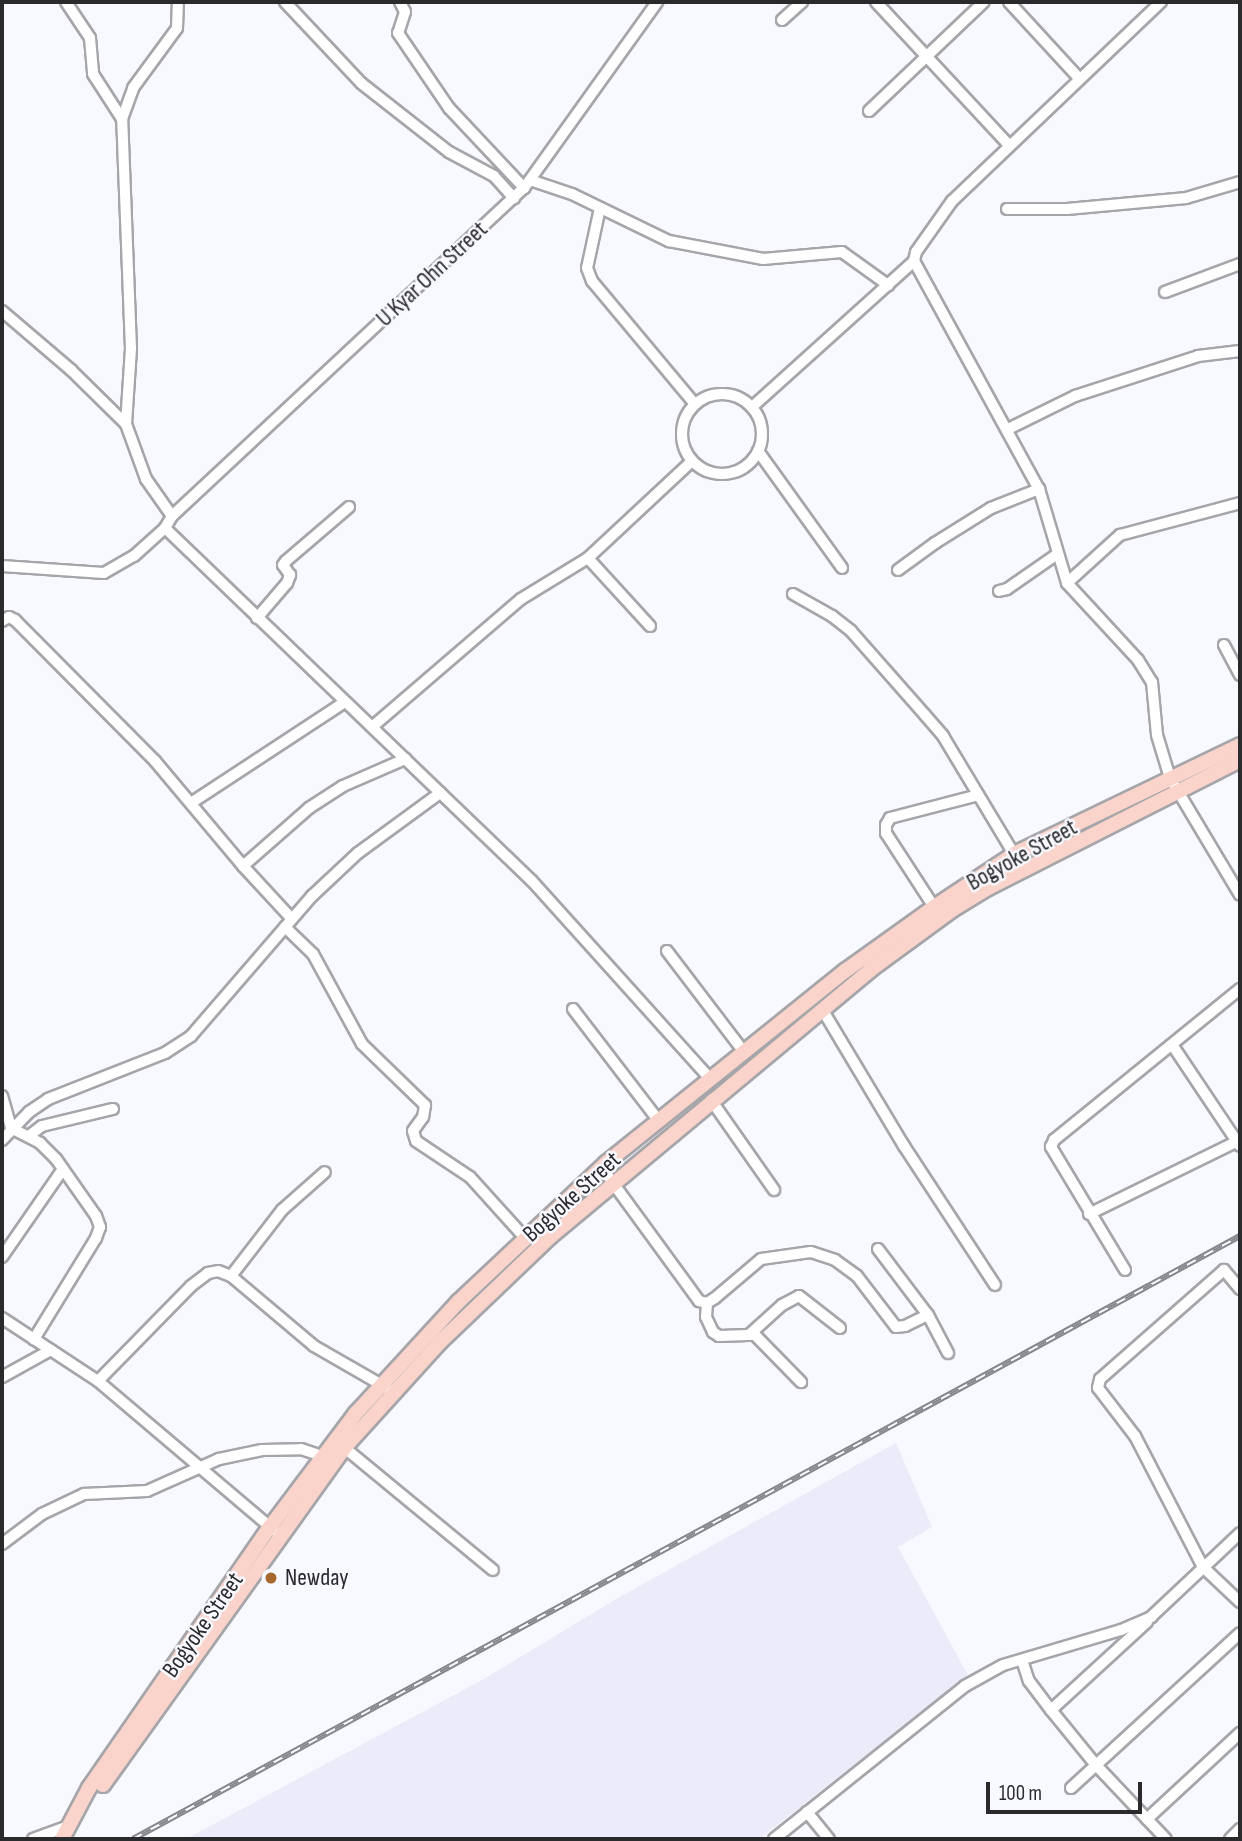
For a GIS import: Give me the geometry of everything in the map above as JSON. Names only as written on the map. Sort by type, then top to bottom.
[{"type":"main road","name":"Bogyoke Street","points":[[69,1827],[89,1788],[141,1723],[275,1530],[339,1444],[458,1302],[602,1168],[845,971],[933,907],[1014,854],[1240,745]]},
{"type":"main road","name":"Bogyoke Street","points":[[387,1388],[612,1182],[870,970],[961,905],[1240,761]]},
{"type":"street","points":[[66,2],[90,38],[93,74],[122,119]]},
{"type":"street","points":[[172,516],[146,479],[127,424],[131,349],[122,119],[133,88],[177,27],[178,2]]},
{"type":"street","points":[[285,2],[361,83],[449,152],[494,176],[513,198]]},
{"type":"street","points":[[400,2],[405,12],[398,33],[449,108],[527,184],[572,194],[669,241],[763,259],[842,252],[888,285]]},
{"type":"street","name":"U Kyar Ohn Street","points":[[2,566],[104,573],[135,556],[165,528],[172,516],[527,184],[657,2]]},
{"type":"street","points":[[782,20],[802,2]]},
{"type":"street","points":[[876,2],[1009,144]]},
{"type":"street","points":[[869,111],[925,55],[984,2]]},
{"type":"street","points":[[1009,2],[1079,78]]},
{"type":"street","points":[[752,407],[914,261],[916,252],[952,201],[1161,2]]},
{"type":"street","points":[[1007,209],[1067,209],[1186,198],[1240,182]]},
{"type":"street","points":[[600,208],[587,268],[592,281],[695,404]]},
{"type":"street","points":[[914,261],[1039,489],[1056,555],[1067,583],[1138,660],[1152,682],[1157,735],[1170,778],[1240,895]]},
{"type":"street","points":[[1165,292],[1240,264]]},
{"type":"street","points":[[2,311],[71,370],[127,424]]},
{"type":"street","points":[[1008,429],[1075,396],[1198,356],[1240,351]]},
{"type":"street","points":[[724,394],[740,397],[752,407],[760,420],[762,436],[758,451],[749,464],[736,472],[720,474],[705,470],[692,461],[684,447],[682,432],[686,416],[695,404],[709,396],[724,394]]},
{"type":"street","points":[[758,451],[842,568]]},
{"type":"street","points":[[372,727],[521,600],[588,558],[692,461]]},
{"type":"street","points":[[898,570],[935,542],[991,508],[1039,489]]},
{"type":"street","points":[[1067,583],[1120,535],[1240,503]]},
{"type":"street","points":[[257,618],[287,583],[290,575],[283,565],[286,561],[349,507]]},
{"type":"street","points":[[165,528],[531,881],[710,1079]]},
{"type":"street","points":[[999,591],[1007,589],[1056,555]]},
{"type":"street","points":[[588,558],[650,626]]},
{"type":"street","points":[[793,594],[823,610],[850,631],[943,736],[1014,854]]},
{"type":"street","points":[[2,621],[9,617],[15,620],[155,761],[191,803],[313,954],[362,1044],[425,1105],[423,1117],[413,1131],[416,1141],[470,1177],[526,1239]]},
{"type":"street","points":[[1224,645],[1240,675]]},
{"type":"street","points":[[191,803],[345,702]]},
{"type":"street","points":[[243,866],[309,808],[343,786],[405,760]]},
{"type":"street","points":[[2,1140],[11,1128],[48,1099],[165,1053],[182,1043],[205,1023],[288,922],[358,853],[440,793]]},
{"type":"street","points":[[933,907],[886,833],[886,825],[890,818],[978,795]]},
{"type":"street","points":[[667,951],[744,1052]]},
{"type":"street","points":[[1125,1270],[1052,1153],[1054,1140],[1240,989]]},
{"type":"street","points":[[573,1009],[659,1121]]},
{"type":"street","points":[[822,1009],[904,1146],[995,1284]]},
{"type":"street","points":[[1088,1214],[1239,1143],[1173,1046]]},
{"type":"street","points":[[2,1096],[11,1128]]},
{"type":"street","points":[[711,1100],[774,1190]]},
{"type":"street","points":[[29,1136],[42,1126],[113,1109]]},
{"type":"street","points":[[11,1128],[29,1136],[47,1150],[96,1216],[100,1227],[96,1238],[34,1339]]},
{"type":"street","points":[[602,1168],[699,1301],[707,1303]]},
{"type":"street","points":[[2,1257],[63,1169]]},
{"type":"street","points":[[231,1276],[282,1210],[326,1172]]},
{"type":"street","points":[[878,1250],[928,1315],[948,1353]]},
{"type":"street","points":[[801,1382],[755,1335],[719,1336],[713,1332],[706,1317],[707,1303],[761,1259],[811,1252],[835,1260],[857,1276],[896,1327],[905,1326],[928,1315]]},
{"type":"street","points":[[1240,1289],[1224,1270],[1100,1379],[1098,1388],[1135,1436],[1203,1567],[1240,1602]]},
{"type":"street","points":[[98,1381],[197,1281],[214,1271],[231,1276],[314,1346],[387,1388]]},
{"type":"street","points":[[750,1334],[782,1305],[799,1296],[841,1328]]},
{"type":"street","points":[[2,1318],[98,1381],[197,1468],[275,1530]]},
{"type":"street","points":[[2,1377],[51,1350]]},
{"type":"street","points":[[339,1444],[493,1570]]},
{"type":"street","points":[[2,1544],[42,1514],[73,1497],[97,1491],[147,1491],[197,1468],[234,1455],[280,1448],[328,1458]]},
{"type":"street","points":[[1051,1710],[1240,1533]]},
{"type":"street","points":[[774,1839],[965,1686],[1003,1665],[1121,1630],[1151,1617]]},
{"type":"street","points":[[1070,1788],[1240,1633]]},
{"type":"street","points":[[1022,1660],[1029,1681],[1051,1710],[1095,1764],[1166,1839]]},
{"type":"street","points":[[1147,1819],[1240,1733]]},
{"type":"street","points":[[807,1812],[830,1839]]},
{"type":"street","points":[[33,1839],[69,1827]]},
{"type":"street","points":[[1230,1839],[1240,1829]]},
{"type":"shaded area","points":[[896,1443],[932,1527],[898,1547],[968,1675],[759,1839],[186,1839],[482,1680],[618,1598]]},
{"type":"railway","points":[[133,1839],[1240,1236]]},
{"type":"place","name":"Newday","points":[[271,1578]]}]
